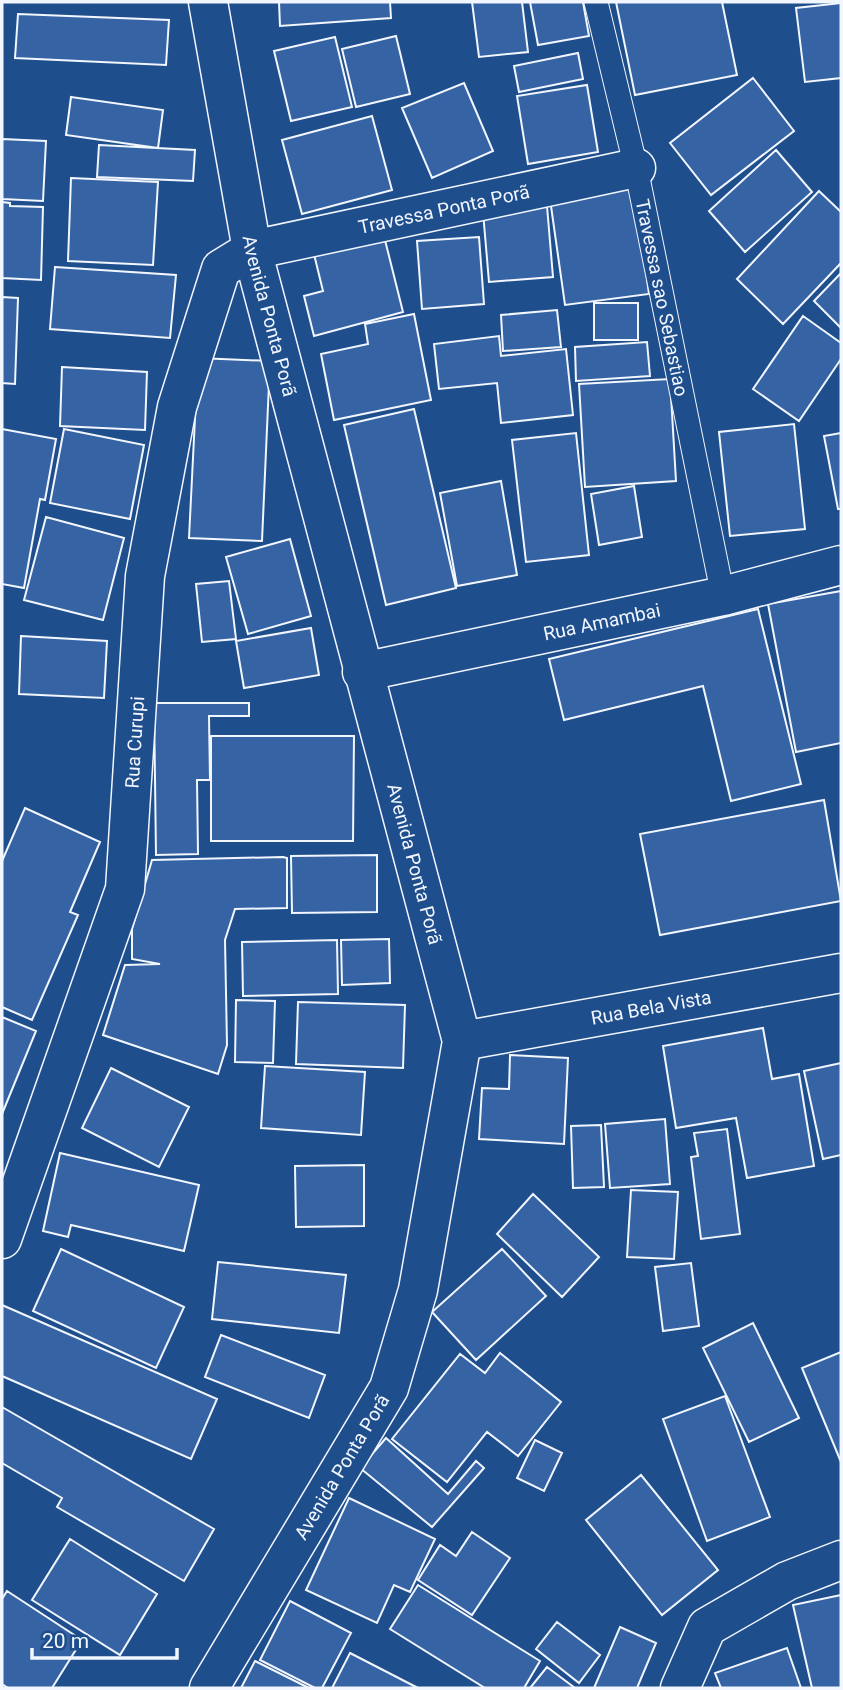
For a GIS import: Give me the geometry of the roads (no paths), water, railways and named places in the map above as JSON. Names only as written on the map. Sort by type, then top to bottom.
[{"type":"street","name":"Avenida Ponta Porã","points":[[208,2],[252,250],[462,1041],[418,1290],[389,1388],[209,1688]]},
{"type":"street","name":"Travessa Ponta Porã","points":[[252,250],[636,168]]},
{"type":"street","name":"Rua Curupi","points":[[2,1239],[124,888],[145,576],[177,407],[221,269],[252,250]]},
{"type":"street","name":"Rua Amambai","points":[[362,672],[723,596],[841,565]]},
{"type":"street","name":"Rua Bela Vista","points":[[462,1041],[841,973]]},
{"type":"street","points":[[680,1688],[707,1627],[787,1581],[841,1560]]},
{"type":"lane","name":"Travessa sao Sebastiao","points":[[596,2],[636,168],[723,596]]}]
